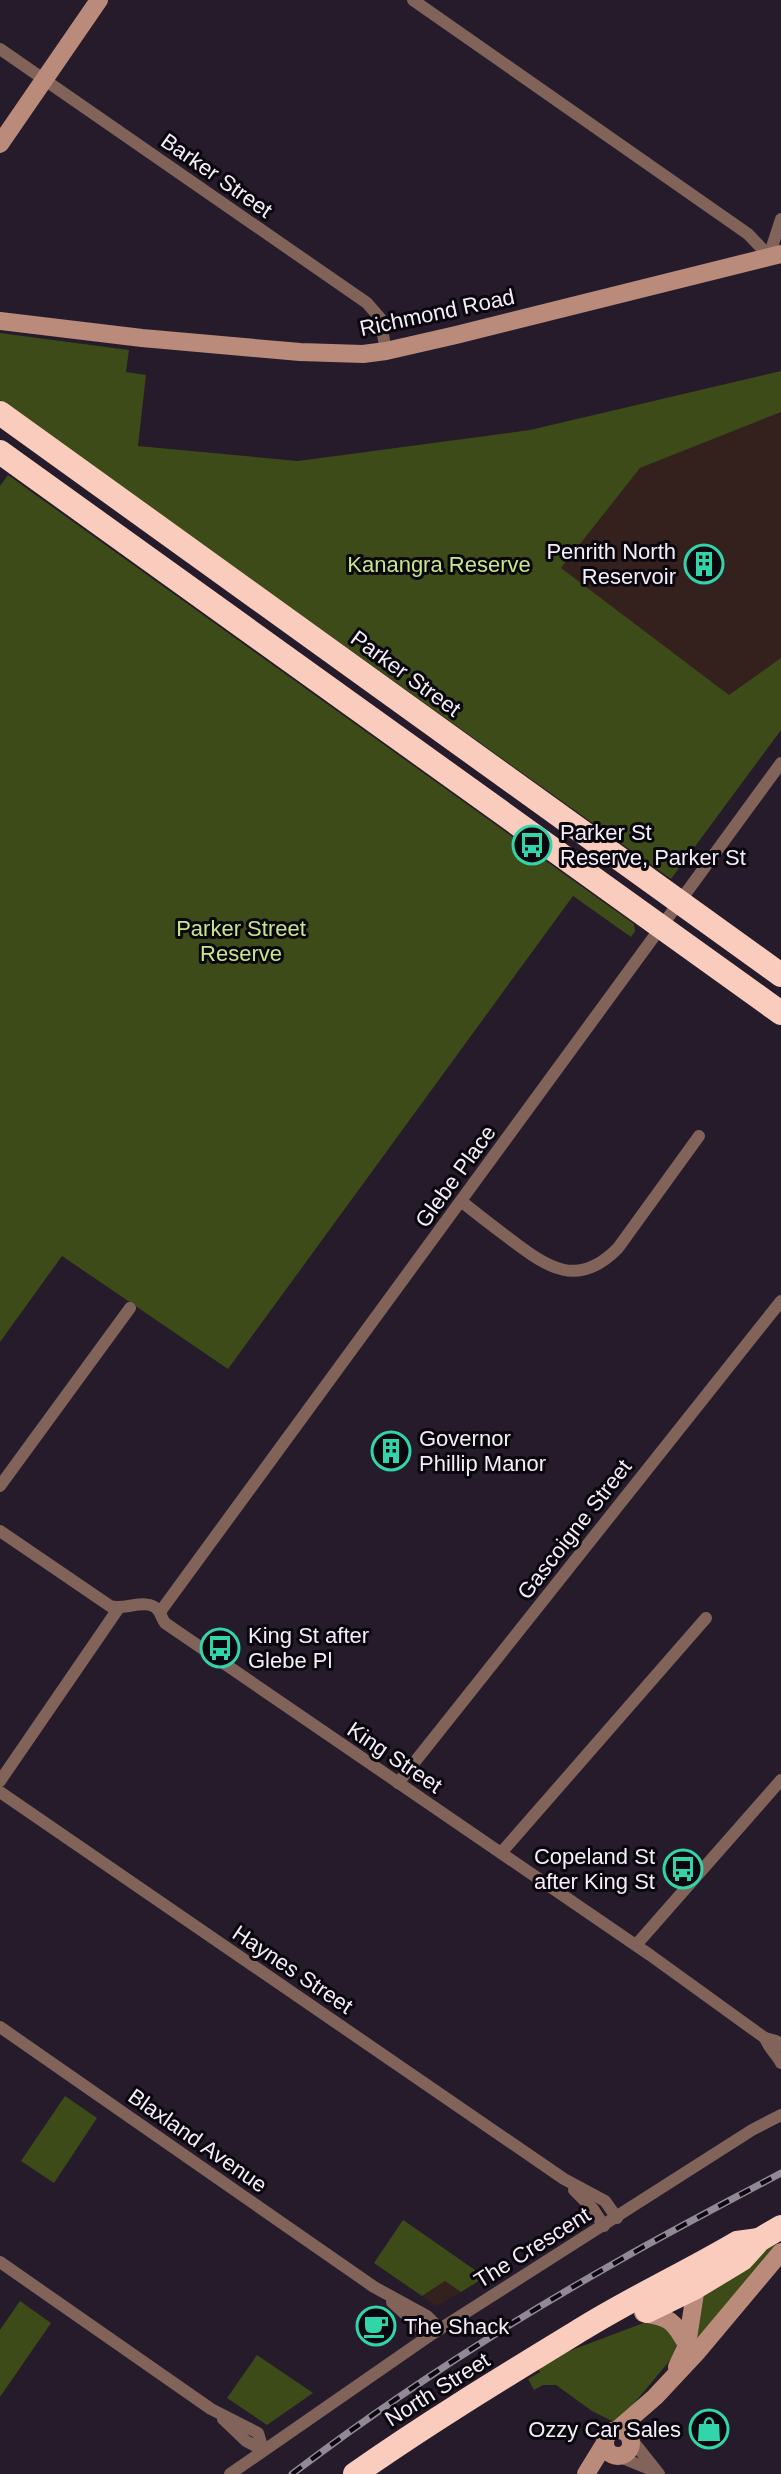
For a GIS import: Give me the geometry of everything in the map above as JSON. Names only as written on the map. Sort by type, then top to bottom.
[{"type":"highway","name":"Parker Street","points":[[0,413],[781,975]]},
{"type":"highway","points":[[0,452],[781,1013]]},
{"type":"highway","points":[[759,2240],[781,2227]]},
{"type":"highway","name":"North Street","points":[[355,2474],[443,2414],[582,2329],[737,2243],[759,2240]]},
{"type":"highway","name":"North Street","points":[[548,2352],[584,2340],[694,2288],[742,2259],[759,2240]]},
{"type":"street","points":[[0,144],[99,0]]},
{"type":"street","points":[[413,0],[775,255],[781,219]]},
{"type":"street","name":"Barker Street","points":[[0,49],[367,303],[380,318],[386,351]]},
{"type":"street","name":"Richmond Road","points":[[0,321],[142,338],[356,354],[386,351],[775,255]]},
{"type":"street","name":"Glebe Place","points":[[160,1612],[781,763]]},
{"type":"street","points":[[461,1201],[547,1266],[568,1271],[584,1270],[605,1260],[618,1248],[699,1136]]},
{"type":"street","name":"Gascoigne Street","points":[[398,1783],[781,1301]]},
{"type":"street","points":[[0,1486],[130,1308]]},
{"type":"street","points":[[0,1531],[110,1606],[118,1609],[148,1605],[160,1612]]},
{"type":"street","points":[[0,1781],[118,1609]]},
{"type":"street","name":"King Street","points":[[160,1612],[165,1623],[636,1945],[765,2038],[781,2045]]},
{"type":"street","points":[[501,1853],[706,1618]]},
{"type":"street","points":[[636,1945],[781,1780]]},
{"type":"street","name":"Haynes Street","points":[[0,1792],[564,2179],[605,2201],[617,2218]]},
{"type":"street","name":"Blaxland Avenue","points":[[0,2027],[434,2332]]},
{"type":"street","name":"King Street","points":[[765,2038],[769,2049],[781,2063]]},
{"type":"street","name":"The Crescent","points":[[230,2474],[434,2332],[752,2130],[781,2115]]},
{"type":"street","name":"Haynes Street","points":[[564,2179],[593,2209],[604,2226]]},
{"type":"street","points":[[586,2474],[698,2351],[781,2252]]},
{"type":"street","points":[[672,2377],[687,2345],[694,2288],[704,2268],[718,2254]]},
{"type":"street","points":[[0,2262],[211,2409],[246,2441],[263,2450]]},
{"type":"street","points":[[643,2313],[674,2322],[687,2345]]},
{"type":"street","points":[[599,2474],[628,2453],[621,2438]]},
{"type":"street","points":[[621,2438],[657,2473]]},
{"type":"street","points":[[620,2457],[657,2473]]},
{"type":"shaded area","points":[[781,412],[781,658],[729,695],[560,568],[640,468]]},
{"type":"shaded area","points":[[445,2281],[461,2292],[437,2306],[422,2296]]},
{"type":"green space","name":"Kanangra Reserve","points":[[0,333],[129,350],[126,372],[146,375],[138,446],[298,461],[530,430],[781,371],[781,412],[640,468],[561,568],[729,695],[781,658],[781,730],[671,879],[0,400]]},
{"type":"green space","name":"Parker Street Reserve","points":[[8,475],[634,924],[635,931],[631,937],[573,896],[228,1369],[62,1256],[0,1342],[0,486]]},
{"type":"green space","points":[[65,2096],[97,2118],[54,2183],[21,2161]]},
{"type":"green space","points":[[403,2220],[485,2277],[461,2292],[445,2281],[422,2296],[374,2263]]},
{"type":"green space","points":[[778,2242],[696,2341],[698,2291]]},
{"type":"green space","points":[[20,2301],[51,2323],[0,2397],[0,2330]]},
{"type":"green space","points":[[646,2322],[664,2323],[677,2343],[672,2358],[620,2420],[614,2422],[592,2411],[556,2385],[543,2385],[534,2390],[528,2379],[540,2372],[537,2366],[556,2356]]},
{"type":"green space","points":[[257,2355],[313,2393],[267,2425],[227,2398]]},
{"type":"railway","points":[[292,2474],[411,2388],[535,2309],[781,2173]]},
{"type":"place","name":"Penrith North Reservoir","points":[[704,564]]},
{"type":"place","name":"Parker St Reserve, Parker St","points":[[532,845]]},
{"type":"place","name":"Governor Phillip Manor","points":[[391,1451]]},
{"type":"place","name":"King St after Glebe Pl","points":[[220,1648]]},
{"type":"place","name":"Copeland St after King St","points":[[683,1869]]},
{"type":"place","name":"The Shack","points":[[376,2326]]},
{"type":"place","name":"Ozzy Car Sales","points":[[709,2429]]}]
